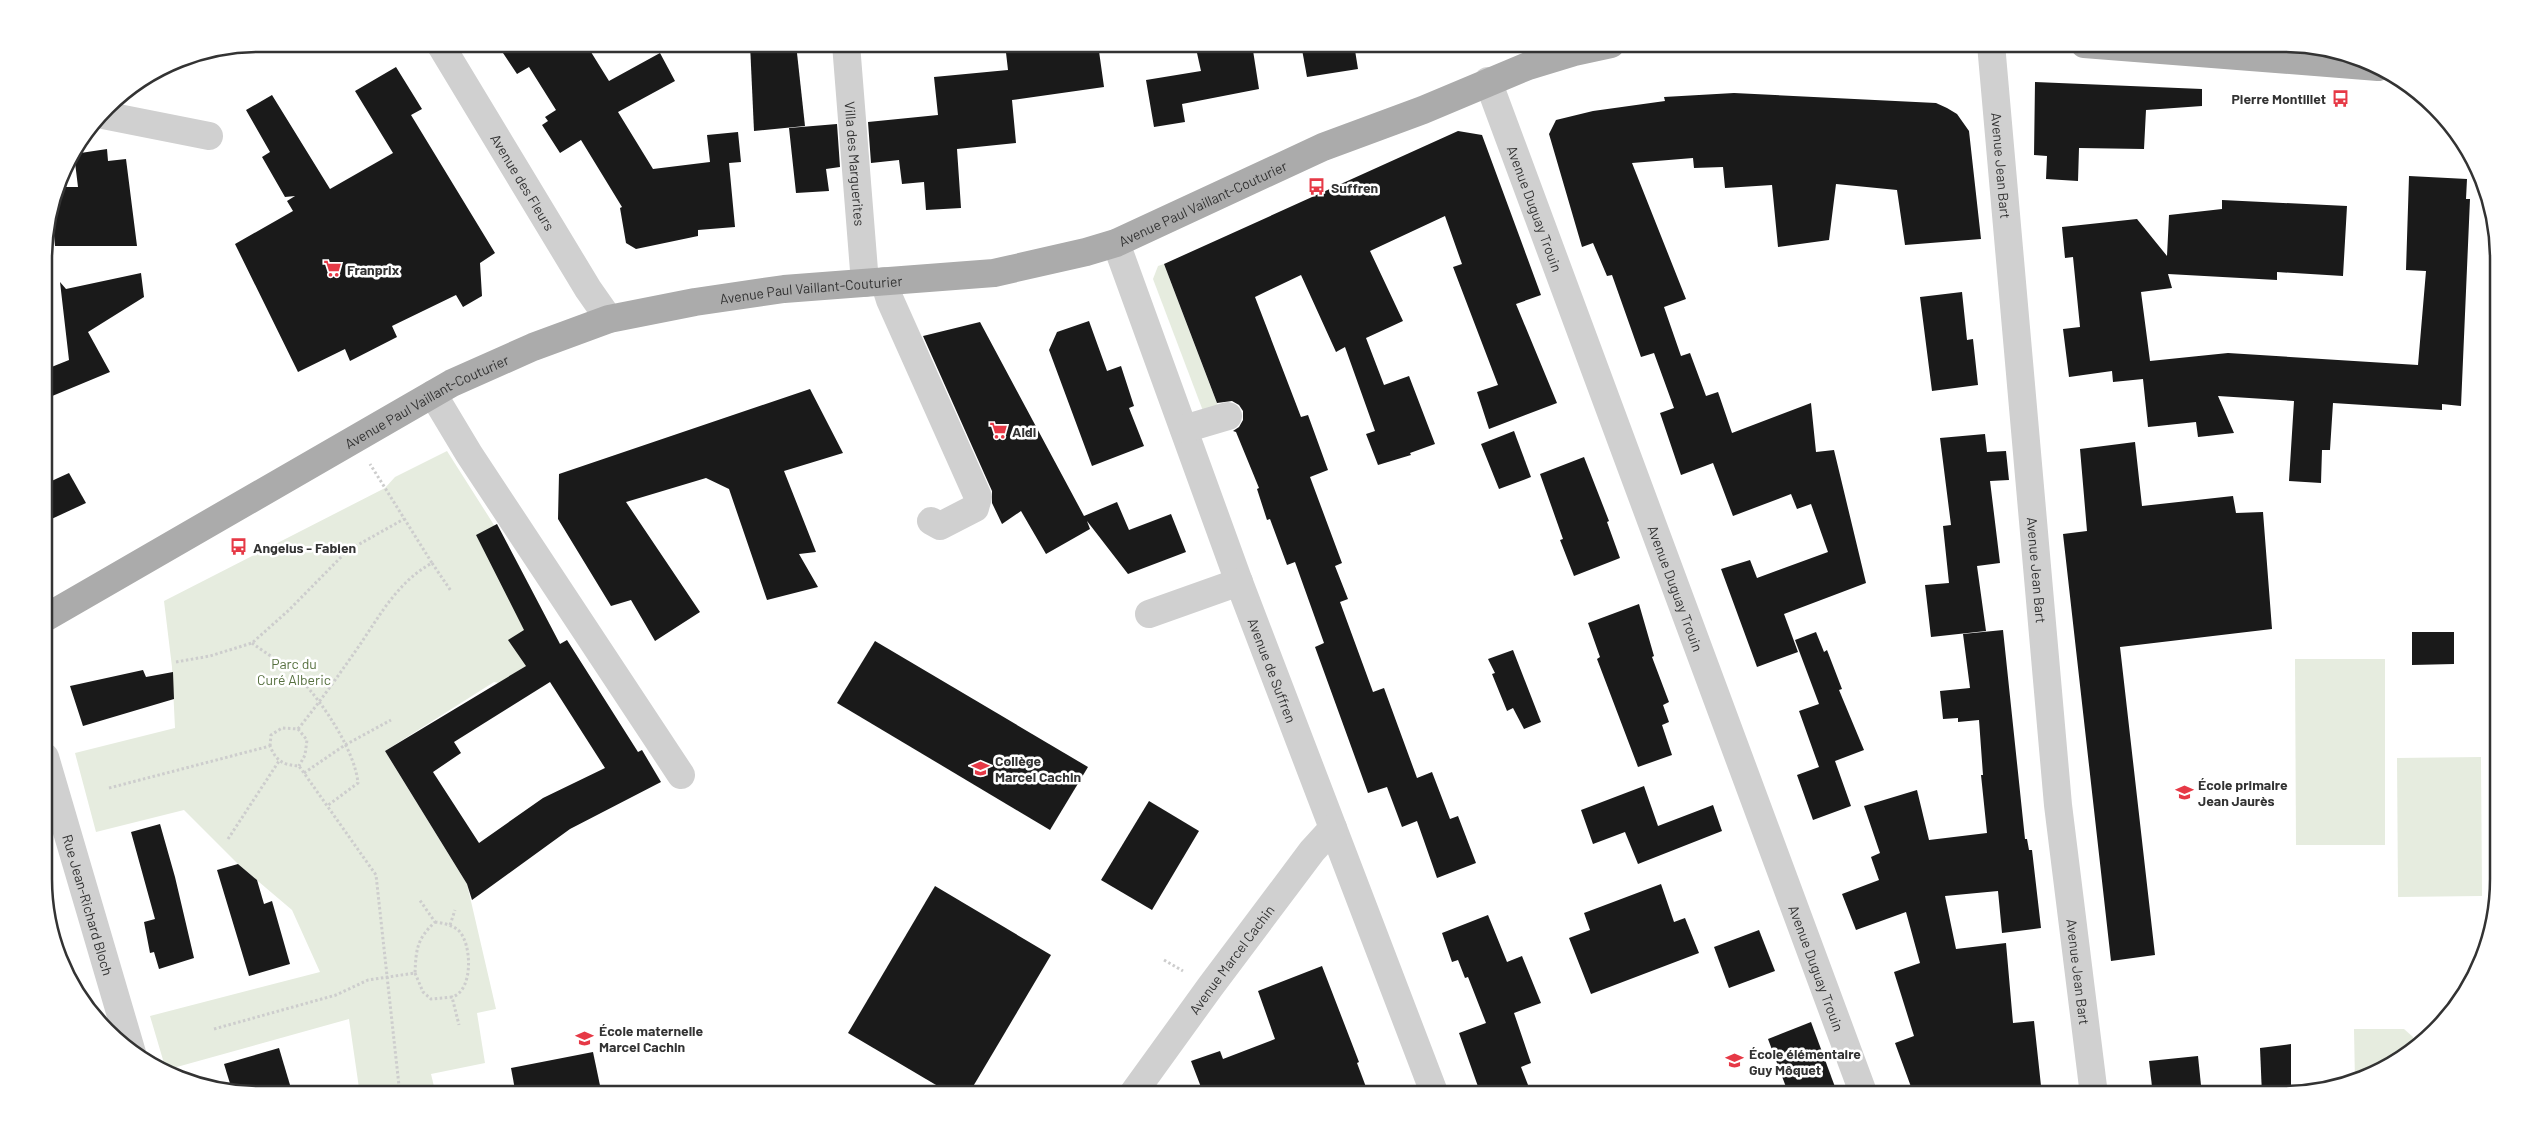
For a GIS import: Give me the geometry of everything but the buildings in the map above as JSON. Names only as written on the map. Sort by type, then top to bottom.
[{"type":"main road","name":"Avenue Paul Vaillant-Couturier","points":[[52,614],[452,383],[533,348],[609,319],[695,302],[784,289],[994,273],[1086,252],[1116,243],[1323,147],[1423,110],[1488,81],[1571,53]]},
{"type":"main road","points":[[2235,53],[2354,65]]},
{"type":"street","name":"Avenue des Fleurs","points":[[445,53],[588,289],[609,319]]},
{"type":"street","name":"Villa des Marguerites","points":[[847,53],[875,282],[890,300],[978,497],[975,508],[940,526],[930,521]]},
{"type":"street","name":"Avenue Jean Bart","points":[[1992,53],[2058,805],[2093,1086]]},
{"type":"street","name":"Avenue Duguay Trouin","points":[[1488,81],[1861,1086]]},
{"type":"street","points":[[110,116],[209,136]]},
{"type":"street","name":"Avenue de Suffren","points":[[1116,243],[1239,582],[1432,1086]]},
{"type":"street","points":[[433,394],[469,454],[681,775]]},
{"type":"street","points":[[1184,429],[1228,416]]},
{"type":"street","points":[[1149,614],[1239,582]]},
{"type":"street","name":"Rue Jean-Richard Bloch","points":[[52,781],[128,1040]]},
{"type":"street","name":"Avenue Marcel Cachin","points":[[1139,1086],[1301,866],[1333,828]]},
{"type":"path","points":[[355,440],[451,591]]},
{"type":"path","points":[[176,662],[210,656],[252,643],[289,610],[347,551],[404,519]]},
{"type":"path","points":[[298,729],[320,703],[396,592],[414,573],[432,563]]},
{"type":"path","points":[[252,643],[300,679],[320,703],[357,768],[358,783],[327,806]]},
{"type":"path","points":[[304,773],[345,745],[391,720]]},
{"type":"path","points":[[282,728],[298,729],[307,740],[305,754],[299,766],[284,765],[274,756],[270,746],[271,735],[282,728]]},
{"type":"path","points":[[110,788],[270,746]]},
{"type":"path","points":[[228,839],[280,761]]},
{"type":"path","points":[[299,766],[376,875],[399,1086]]},
{"type":"path","points":[[418,899],[435,922],[450,925],[459,931],[464,941],[469,976],[462,990],[452,997],[431,1000],[422,992],[415,973],[416,951],[422,934],[435,922]]},
{"type":"path","points":[[450,925],[455,910]]},
{"type":"path","points":[[214,1029],[336,996],[368,980],[415,973]]},
{"type":"path","points":[[452,997],[459,1025]]},
{"type":"green space","points":[[1164,264],[1218,406],[1203,411],[1153,279],[1158,266]]},
{"type":"green space","name":"Parc du Curé Alberic","points":[[447,451],[515,558],[560,644],[499,683],[494,682],[385,751],[467,884],[496,1009],[477,1013],[485,1063],[431,1074],[434,1086],[359,1086],[349,1019],[174,1068],[164,1063],[150,1016],[320,972],[292,910],[238,864],[184,810],[96,832],[75,753],[175,728],[172,667],[164,601],[385,488],[395,477]]},
{"type":"green space","points":[[2295,659],[2385,659],[2385,845],[2296,845]]},
{"type":"green space","points":[[2481,757],[2482,896],[2398,897],[2397,758]]},
{"type":"green space","points":[[2354,1029],[2404,1029],[2413,1037],[2413,1041],[2399,1052],[2355,1074]]},
{"type":"place","name":"Pierre Montillet","points":[[2340,98]]},
{"type":"place","name":"Suffren","points":[[1317,187]]},
{"type":"place","name":"Franprix","points":[[333,269]]},
{"type":"place","name":"Aldi","points":[[998,431]]},
{"type":"place","name":"Angelus - Fabien","points":[[239,547]]},
{"type":"place","name":"Collège Marcel Cachin","points":[[981,768]]},
{"type":"place","name":"École primaire Jean Jaurès","points":[[2184,792]]},
{"type":"place","name":"École maternelle Marcel Cachin","points":[[585,1038]]},
{"type":"place","name":"École élémentaire Guy Môquet","points":[[1735,1061]]}]
